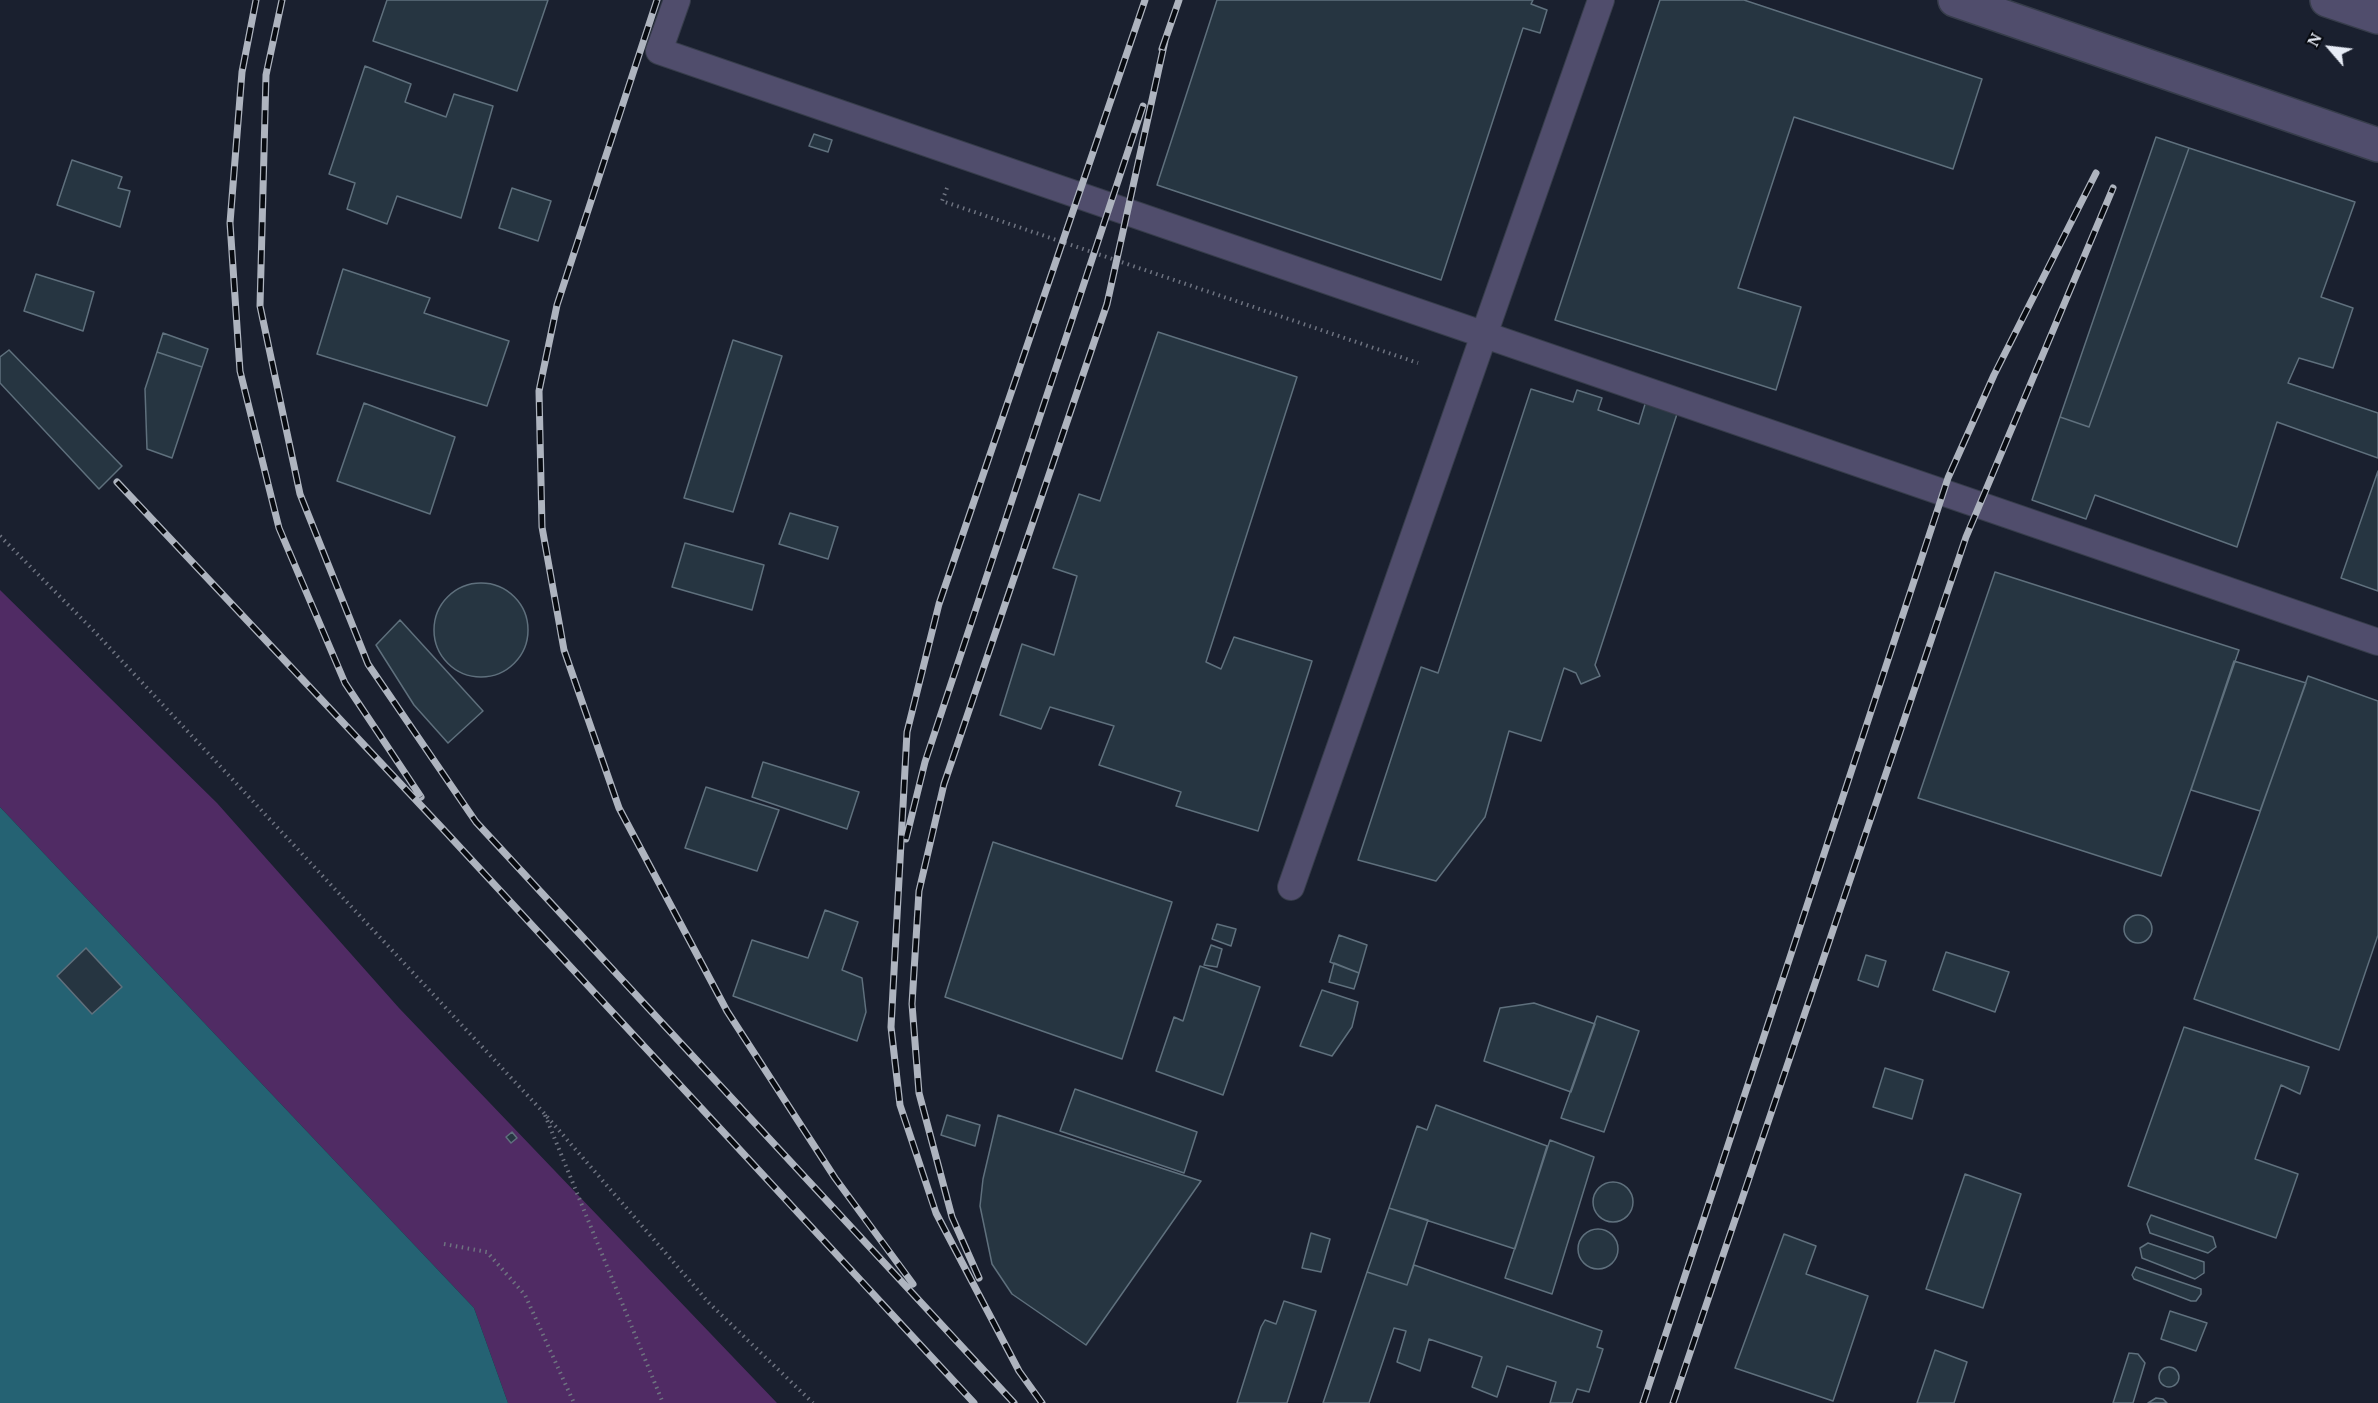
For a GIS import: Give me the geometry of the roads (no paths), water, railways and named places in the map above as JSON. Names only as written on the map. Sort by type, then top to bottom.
[{"type":"street","points":[[1955,0],[2378,145]]},
{"type":"street","points":[[2327,0],[2378,17]]},
{"type":"lane","points":[[677,0],[659,51],[2378,642]]},
{"type":"lane","points":[[1291,887],[1601,0]]},
{"type":"water","points":[[0,807],[474,1308],[508,1403],[0,1403]]},
{"type":"railway","points":[[256,0],[242,72],[230,223],[240,371],[279,528],[345,683],[421,797]]},
{"type":"railway","points":[[282,0],[266,75],[260,306],[300,494],[368,664],[476,822],[1014,1403]]},
{"type":"railway","points":[[657,0],[557,305],[539,391],[542,527],[564,650],[619,808],[727,1011],[835,1178],[913,1284]]},
{"type":"railway","points":[[1042,1403],[1019,1371],[936,1213],[900,1105],[891,1027],[907,732],[939,604],[1145,0]]},
{"type":"railway","points":[[1162,49],[1179,0]]},
{"type":"railway","points":[[979,1278],[952,1217],[919,1093],[912,1004],[919,891],[944,784],[1107,304],[1165,41]]},
{"type":"railway","points":[[906,839],[925,762],[1143,106]]},
{"type":"railway","points":[[1643,1403],[1948,478],[1994,375],[2096,173]]},
{"type":"railway","points":[[1673,1403],[1966,537],[2113,188]]},
{"type":"railway","points":[[117,482],[443,829],[974,1403]]}]
